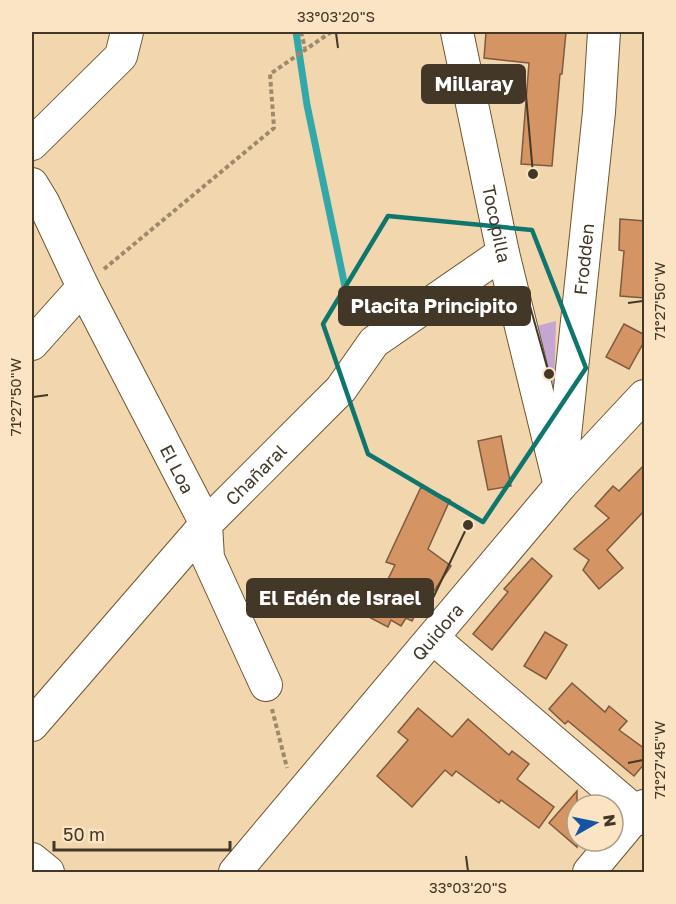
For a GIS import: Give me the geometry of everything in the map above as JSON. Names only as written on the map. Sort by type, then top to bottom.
[{"type":"street","points":[[32,144],[121,56],[127,32]]},
{"type":"street","name":"Tocopilla","points":[[457,32],[504,253],[560,486]]},
{"type":"street","name":"Frodden","points":[[560,486],[599,112],[604,32]]},
{"type":"street","name":"El Loa","points":[[32,184],[206,524],[208,558],[266,685]]},
{"type":"street","name":"Chañaral","points":[[32,725],[206,524],[341,389],[374,342],[504,253]]},
{"type":"street","points":[[32,345],[83,286]]},
{"type":"street","name":"Quidora","points":[[236,873],[560,486],[645,396]]},
{"type":"street","points":[[433,638],[642,813],[589,873]]},
{"type":"street","points":[[32,859],[48,873]]},
{"type":"path","points":[[301,32],[305,49]]},
{"type":"path","points":[[83,286],[274,128],[270,74],[331,32]]},
{"type":"path","points":[[266,685],[286,767]]},
{"type":"highlighted area","points":[[388,216],[532,230],[586,368],[483,522],[368,454],[323,324]]},
{"type":"shaded area","points":[[556,321],[553,422],[533,327]]},
{"type":"building","points":[[486,32],[566,32],[552,166],[521,164],[529,63],[484,58]]},
{"type":"building","points":[[620,219],[645,221],[645,298],[620,296],[624,251],[619,250]]},
{"type":"building","points":[[624,324],[645,335],[645,340],[629,369],[606,357]]},
{"type":"building","points":[[501,436],[511,486],[488,490],[478,441]]},
{"type":"building","points":[[645,464],[645,510],[607,550],[623,568],[599,589],[583,570],[589,560],[574,549],[609,518],[595,506],[613,486],[619,491]]},
{"type":"building","points":[[421,487],[450,500],[428,549],[451,566],[434,591],[430,587],[412,621],[406,618],[401,626],[391,620],[388,627],[363,614],[373,596],[378,599],[395,565],[386,562]]},
{"type":"building","points":[[532,558],[552,576],[492,650],[473,634],[508,592],[504,589]]},
{"type":"building","points":[[545,632],[567,645],[546,679],[524,666]]},
{"type":"building","points":[[572,683],[605,712],[609,706],[627,721],[619,730],[645,749],[645,763],[634,776],[568,721],[565,724],[549,709]]},
{"type":"building","points":[[418,708],[452,737],[468,719],[509,755],[512,751],[529,764],[517,779],[554,807],[539,828],[501,800],[499,803],[456,771],[452,776],[445,770],[412,807],[377,776],[408,740],[398,732]]},
{"type":"building","points":[[565,805],[565,837],[549,823]]},
{"type":"waterway","points":[[296,32],[307,105],[348,301]]},
{"type":"place","name":"Millaray","points":[[533,174]]},
{"type":"place","name":"Placita Principito","points":[[549,374]]},
{"type":"place","name":"El Edén de Israel","points":[[468,525]]}]
